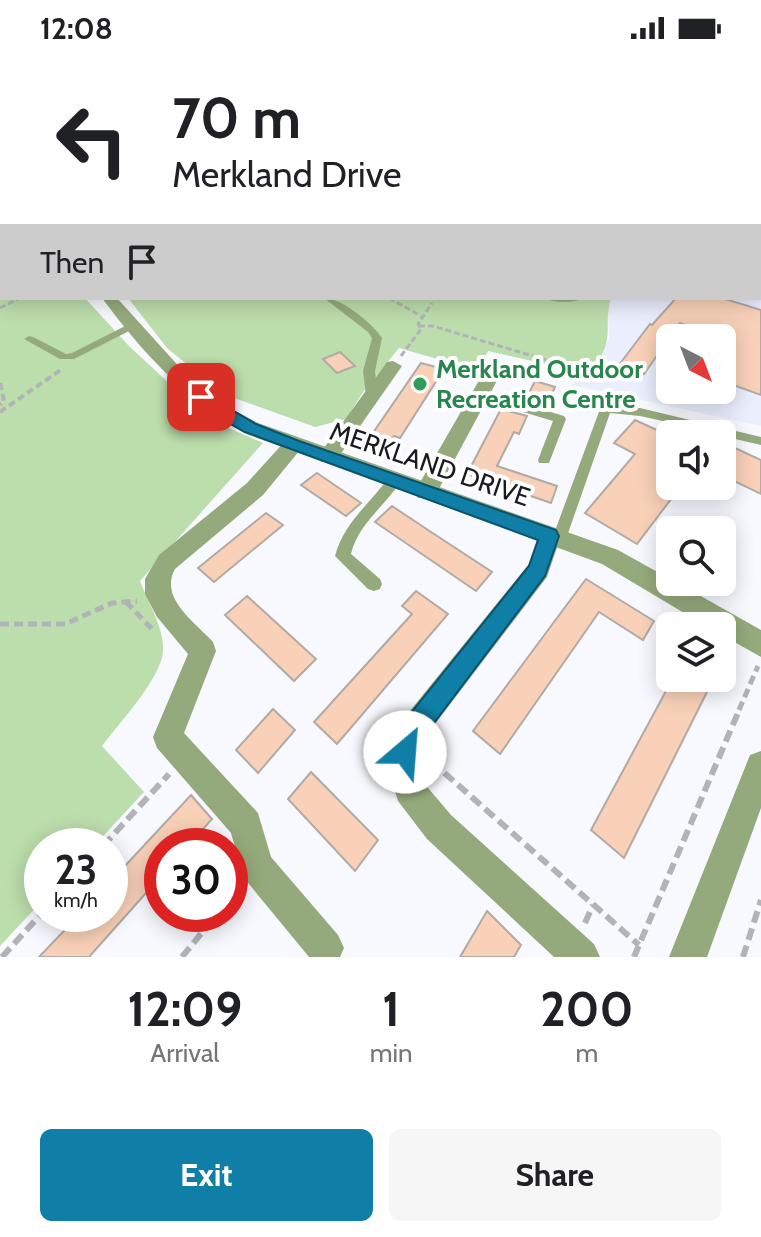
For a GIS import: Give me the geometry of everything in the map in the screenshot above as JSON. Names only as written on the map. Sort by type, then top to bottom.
[{"type":"street","name":"MERKLAND DRIVE","points":[[111,300],[135,324],[163,360],[215,408],[293,445],[656,574]]},
{"type":"street","points":[[328,457],[397,361]]},
{"type":"street","points":[[426,492],[490,377]]},
{"type":"street","points":[[293,445],[255,489],[167,562],[157,579],[157,594],[166,609],[203,651],[168,737],[246,825],[256,866],[325,948]]},
{"type":"street","points":[[554,537],[538,570],[419,722],[408,741],[405,772],[409,790],[439,827],[581,957]]},
{"type":"street","name":"MERKLAND DRIVE","points":[[692,596],[761,644]]},
{"type":"street","points":[[688,957],[761,766]]},
{"type":"lane","points":[[332,300],[372,330],[377,338],[369,371],[372,395]]},
{"type":"lane","points":[[29,339],[64,357],[74,356],[135,324]]},
{"type":"lane","points":[[480,395],[560,419],[544,460]]},
{"type":"lane","points":[[554,537],[606,409],[640,412],[761,441]]},
{"type":"lane","points":[[374,584],[343,556],[344,543],[394,481]]},
{"type":"path","points":[[393,300],[421,316]]},
{"type":"path","points":[[397,361],[421,329],[421,316],[432,303]]},
{"type":"path","points":[[419,326],[433,326],[556,363]]},
{"type":"path","points":[[0,412],[66,366],[74,356]]},
{"type":"path","points":[[0,383],[4,401],[0,405]]},
{"type":"path","points":[[0,624],[65,624],[112,603],[143,600],[157,594]]},
{"type":"path","points":[[635,956],[761,660]]},
{"type":"path","points":[[408,741],[639,945]]},
{"type":"path","points":[[120,828],[186,756]]},
{"type":"path","points":[[743,957],[761,900]]},
{"type":"path","points":[[2,957],[25,932]]},
{"type":"path","points":[[182,957],[202,932]]},
{"type":"shaded area","points":[[610,300],[761,300],[761,426],[660,404],[736,404],[736,324],[656,324],[656,403],[572,385],[597,363],[609,339]]},
{"type":"green space","points":[[0,300],[87,300],[128,345],[206,418],[263,443],[140,581],[159,625],[163,652],[147,688],[102,746],[144,792],[111,828],[24,828],[24,920],[0,946]]},
{"type":"green space","points":[[130,300],[611,300],[606,343],[589,370],[559,367],[488,351],[479,371],[399,348],[363,392],[346,419],[315,427],[223,394],[167,348]]},
{"type":"building","points":[[674,300],[728,300],[761,310],[761,395],[736,386],[736,324],[656,324],[656,357],[644,374],[619,365],[650,324]]},
{"type":"building","points":[[340,352],[355,366],[337,373],[323,359]]},
{"type":"building","points":[[421,363],[444,369],[400,438],[394,436],[385,449],[366,443]]},
{"type":"building","points":[[535,381],[555,387],[546,407],[525,401]]},
{"type":"building","points":[[501,409],[527,416],[519,434],[514,432],[497,466],[557,486],[551,503],[467,474]]},
{"type":"building","points":[[635,420],[656,430],[656,500],[670,500],[637,544],[585,513],[635,454],[614,443]]},
{"type":"building","points":[[736,448],[761,460],[761,494],[736,482]]},
{"type":"building","points":[[317,473],[361,503],[346,516],[301,485]]},
{"type":"building","points":[[392,506],[492,572],[476,591],[375,522]]},
{"type":"building","points":[[266,513],[283,525],[214,582],[198,568]]},
{"type":"building","points":[[586,579],[654,621],[643,640],[599,612],[500,754],[473,731]]},
{"type":"building","points":[[416,591],[448,614],[337,744],[314,722],[412,614],[402,606]]},
{"type":"building","points":[[247,596],[316,659],[294,681],[225,615]]},
{"type":"building","points":[[665,692],[707,692],[624,858],[591,830]]},
{"type":"building","points":[[273,709],[295,730],[258,773],[236,750]]},
{"type":"building","points":[[311,772],[378,840],[355,871],[288,799]]},
{"type":"building","points":[[191,795],[212,819],[204,828],[160,828]]},
{"type":"building","points":[[144,845],[144,895],[128,913],[128,863]]},
{"type":"building","points":[[487,911],[521,945],[514,957],[460,957]]},
{"type":"building","points":[[63,932],[111,932],[89,957],[39,957]]},
{"type":"place","name":"Merkland Outdoor Recreation Centre","points":[[420,384]]},
{"type":"route","points":[[201,397],[251,428],[293,445],[549,536],[538,570],[419,722],[405,752]]}]
